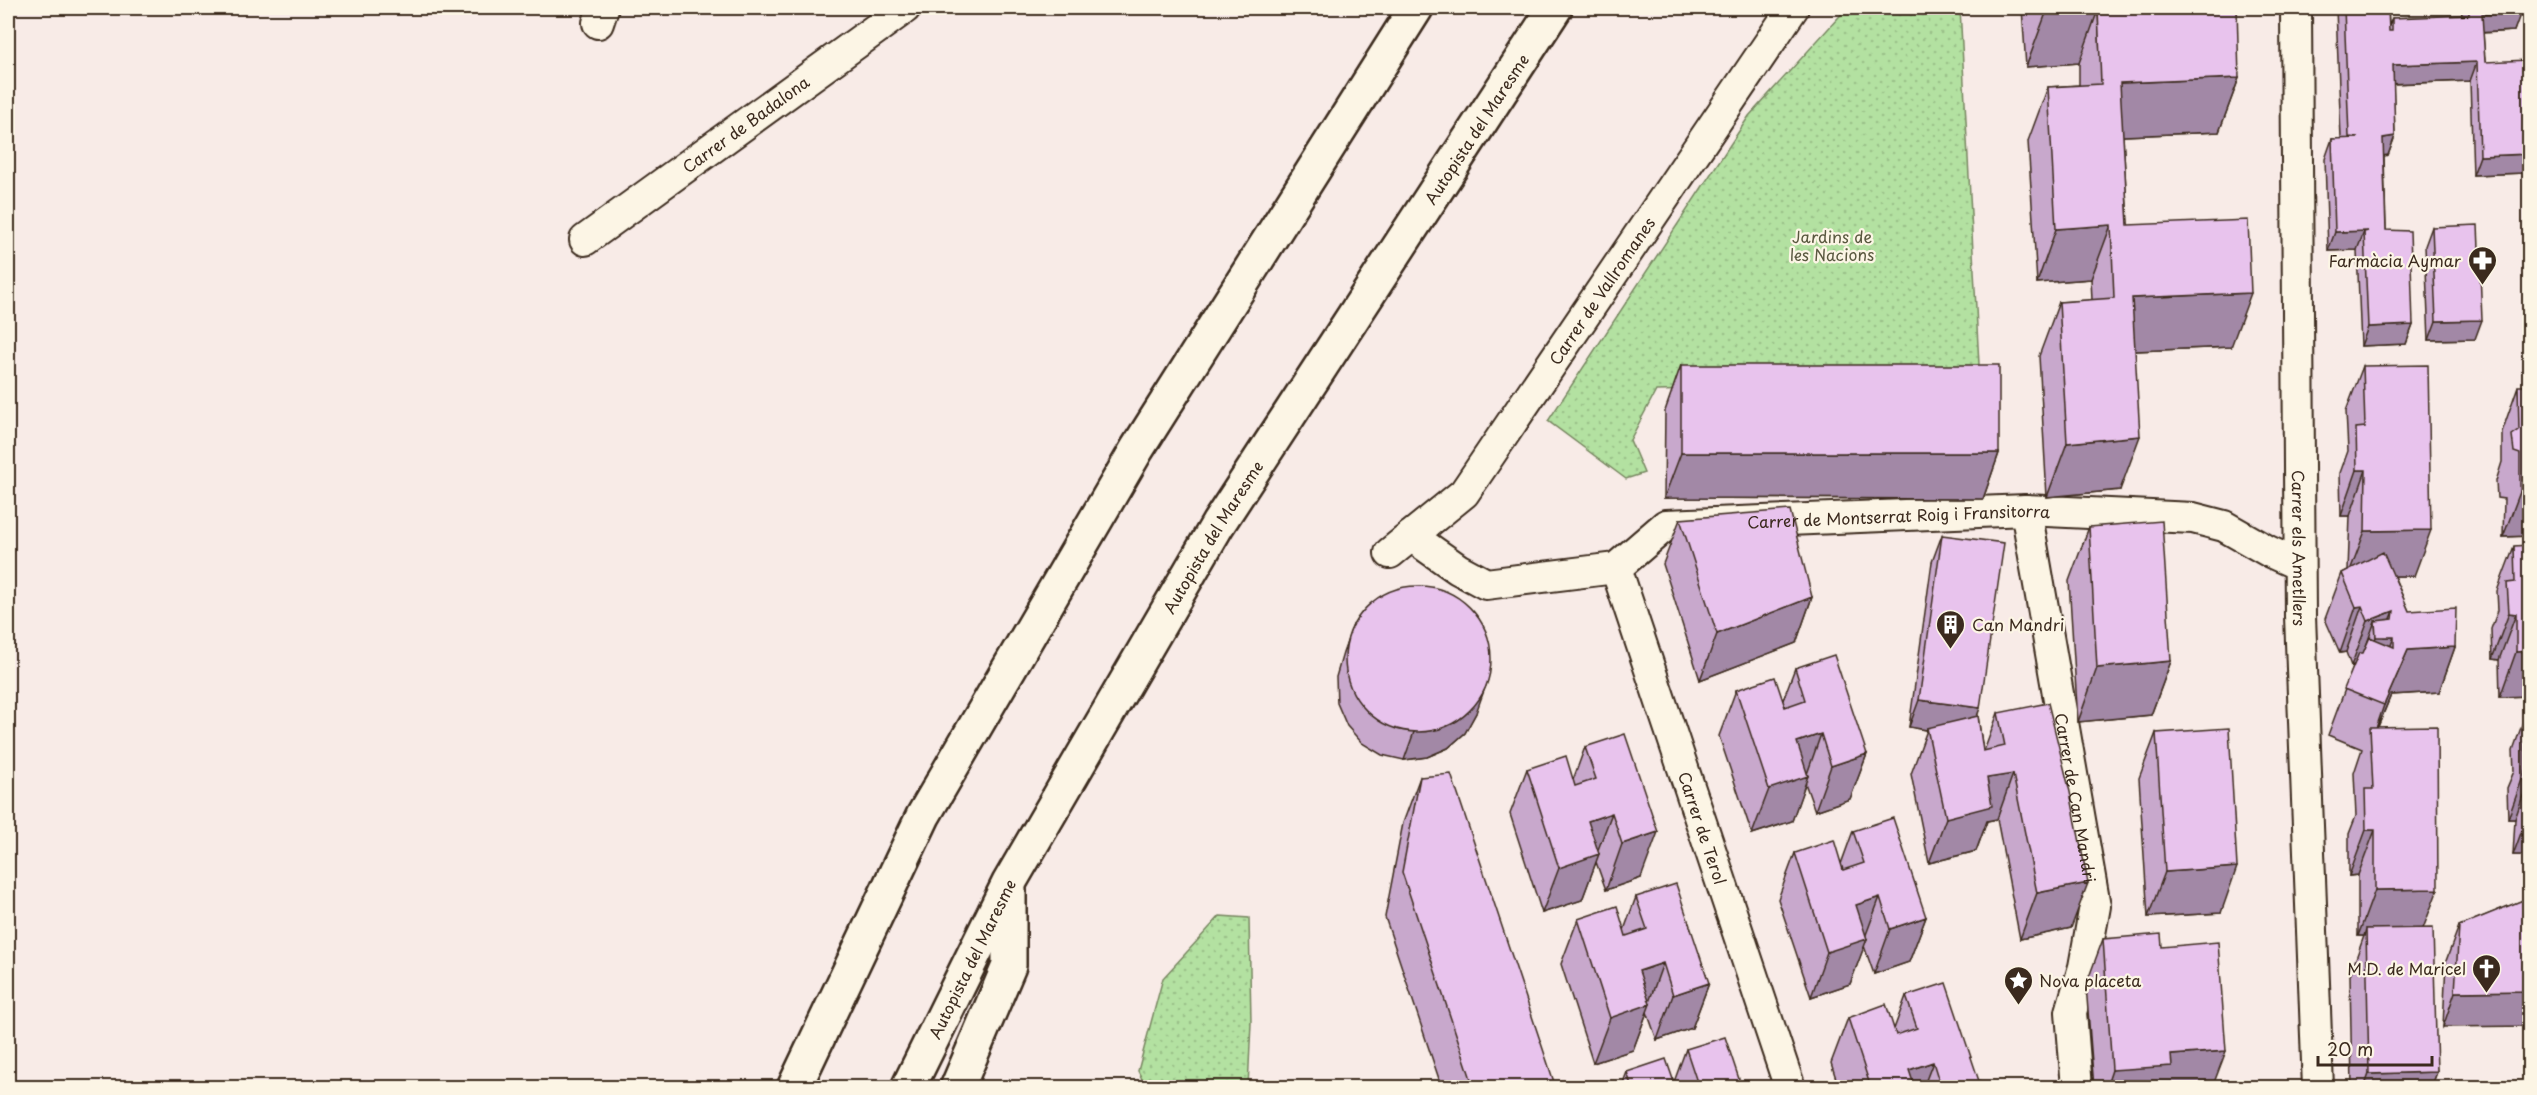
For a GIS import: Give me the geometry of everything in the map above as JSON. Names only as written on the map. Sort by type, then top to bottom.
[{"type":"highway","points":[[794,1088],[922,816],[1137,449],[1416,8]]},
{"type":"highway","name":"Autopista del Maresme","points":[[908,1088],[1009,883],[1218,524],[1555,8]]},
{"type":"highway","points":[[957,1088],[1009,966],[1009,883]]},
{"type":"street","name":"Carrer de Badalona","points":[[585,240],[905,8]]},
{"type":"street","name":"Carrer de Vallromanes","points":[[1616,568],[1486,584],[1401,544],[1464,493],[1793,8]]},
{"type":"street","name":"Carrer els Ametllers","points":[[2296,8],[2299,565],[2318,1088]]},
{"type":"street","name":"Carrer de Montserrat Roig i Fransitorra","points":[[1616,568],[1666,525],[2026,510],[2193,518],[2224,526],[2268,551],[2299,565]]},
{"type":"street","name":"Carrer de Can Mandri","points":[[2026,510],[2095,906],[2084,967],[2071,1012],[2077,1088]]},
{"type":"street","name":"Carrer de Terol","points":[[1616,568],[1790,1088]]},
{"type":"green space","name":"Jardins de les Nacions","points":[[1847,8],[1960,8],[1980,383],[1656,391],[1630,440],[1644,473],[1626,479],[1548,421],[1749,116]]},
{"type":"green space","points":[[1220,916],[1249,918],[1251,1023],[1248,1087],[1146,1087],[1138,1071],[1163,978]]},
{"type":"building","points":[[2045,8],[2117,8],[2046,13]]},
{"type":"building","points":[[2237,8],[2239,78],[2120,83],[2128,225],[2248,220],[2251,293],[2132,298],[2140,436],[2067,443],[2059,302],[2114,298],[2111,225],[2056,229],[2048,87],[2101,84],[2098,10]]},
{"type":"building","points":[[2344,8],[2388,8],[2389,31],[2392,31],[2392,18],[2469,15],[2469,8],[2521,8],[2521,12],[2482,14],[2485,62],[2528,60],[2529,154],[2480,156],[2477,62],[2393,65],[2395,136],[2383,138],[2386,230],[2410,231],[2413,325],[2368,327],[2364,232],[2368,231],[2335,232],[2332,139],[2358,138],[2349,137]]},
{"type":"building","points":[[2478,225],[2482,320],[2436,321],[2432,227]]},
{"type":"building","points":[[1681,365],[1999,365],[1999,453],[1681,453]]},
{"type":"building","points":[[2428,365],[2431,530],[2365,531],[2366,470],[2357,470],[2356,428],[2365,427],[2363,366]]},
{"type":"building","points":[[2518,386],[2529,386],[2529,491],[2520,492],[2520,454],[2514,452],[2512,435],[2519,430]]},
{"type":"building","points":[[1790,510],[1812,597],[1717,634],[1680,519]]},
{"type":"building","points":[[2162,521],[2171,661],[2097,668],[2089,527]]},
{"type":"building","name":"Can Mandri","points":[[1942,535],[2004,543],[1980,708],[1919,700]]},
{"type":"building","points":[[2529,545],[2529,651],[2516,652],[2516,614],[2509,613],[2507,583],[2515,582],[2514,546]]},
{"type":"building","points":[[2383,552],[2409,611],[2456,608],[2455,647],[2408,650],[2384,705],[2344,689],[2359,653],[2363,653],[2370,637],[2394,647],[2394,637],[2376,637],[2375,621],[2393,619],[2394,611],[2368,621],[2362,606],[2356,607],[2342,573]]},
{"type":"building","points":[[1418,586],[1446,592],[1469,608],[1485,631],[1491,659],[1485,687],[1469,710],[1446,726],[1418,732],[1390,726],[1367,710],[1351,687],[1345,659],[1351,631],[1367,608],[1390,592]]},
{"type":"building","points":[[1834,655],[1867,754],[1831,766],[1821,734],[1797,742],[1808,776],[1769,789],[1736,690],[1775,677],[1785,707],[1805,700],[1795,668]]},
{"type":"building","points":[[2048,703],[2070,792],[2088,883],[2037,893],[2013,774],[1987,778],[1992,806],[1946,818],[1927,728],[1978,716],[1983,751],[2005,746],[1998,713]]},
{"type":"building","points":[[2437,726],[2438,889],[2375,890],[2375,830],[2366,830],[2365,789],[2373,789],[2370,727]]},
{"type":"building","points":[[2229,728],[2237,867],[2165,872],[2156,733]]},
{"type":"building","points":[[1625,734],[1658,832],[1622,844],[1612,813],[1588,821],[1599,854],[1559,868],[1527,769],[1566,756],[1575,786],[1596,779],[1585,747]]},
{"type":"building","points":[[2529,742],[2529,774],[2524,774],[2524,743]]},
{"type":"building","points":[[1451,774],[1556,1088],[1474,1088],[1402,872],[1420,777]]},
{"type":"building","points":[[1893,818],[1926,917],[1890,929],[1880,897],[1856,905],[1867,939],[1827,952],[1795,853],[1834,840],[1843,870],[1864,863],[1853,831]]},
{"type":"building","points":[[1676,884],[1709,983],[1673,995],[1663,963],[1639,971],[1650,1004],[1610,1018],[1578,919],[1617,906],[1626,936],[1647,929],[1636,897]]},
{"type":"building","points":[[2529,898],[2529,991],[2455,992],[2459,926]]},
{"type":"building","points":[[2433,928],[2437,1072],[2369,1074],[2366,929]]},
{"type":"building","points":[[2161,934],[2162,947],[2218,942],[2226,1051],[2171,1055],[2172,1066],[2112,1070],[2103,939]]},
{"type":"building","points":[[1946,983],[1979,1081],[1960,1088],[1941,1088],[1933,1062],[1909,1070],[1915,1088],[1871,1088],[1848,1018],[1886,1004],[1896,1035],[1917,1028],[1906,996]]},
{"type":"building","points":[[1725,1037],[1742,1088],[1680,1088],[1697,1082],[1686,1049]]},
{"type":"building","points":[[1666,1059],[1676,1088],[1632,1088],[1627,1072]]},
{"type":"place","name":"Farmàcia Aymar","points":[[2482,286]]},
{"type":"place","name":"Can Mandri","points":[[1951,650]]},
{"type":"place","name":"M.D. de Maricel","points":[[2487,994]]},
{"type":"place","name":"Nova placeta","points":[[2018,1006]]}]
